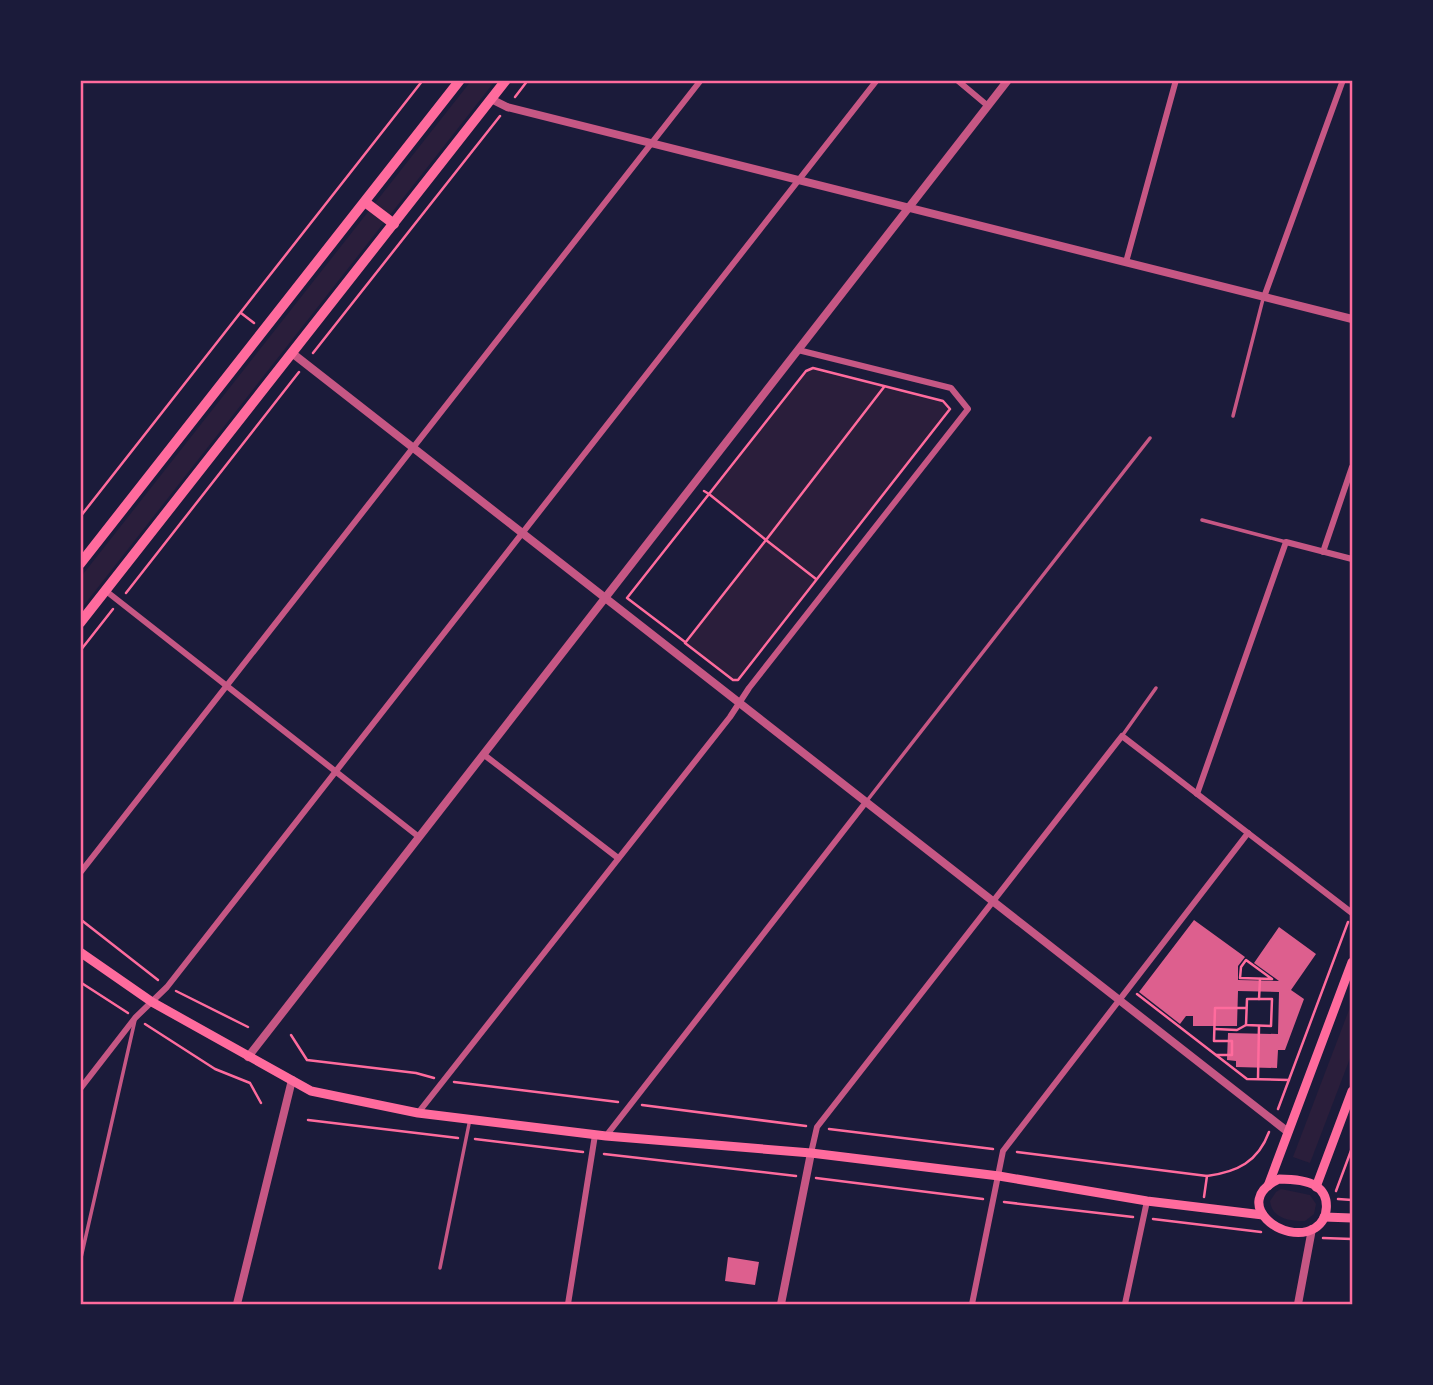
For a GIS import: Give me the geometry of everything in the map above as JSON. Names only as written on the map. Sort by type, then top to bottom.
[{"type":"main road","points":[[80,564],[460,80]]},
{"type":"main road","points":[[80,623],[506,80]]},
{"type":"main road","points":[[365,202],[394,224]]},
{"type":"main road","points":[[80,952],[152,1002],[311,1091],[418,1113],[595,1135],[811,1153],[999,1176],[1146,1201],[1263,1215]]},
{"type":"main road","points":[[1268,1186],[1279,1179],[1288,1179],[1317,1186],[1326,1201],[1324,1217],[1311,1233],[1279,1228],[1271,1225],[1263,1215],[1260,1199],[1268,1186],[1350,978],[1353,962]]},
{"type":"main road","points":[[1317,1186],[1353,1091]]},
{"type":"main road","points":[[1324,1217],[1353,1219]]},
{"type":"street","points":[[80,873],[701,80]]},
{"type":"street","points":[[80,1088],[135,1018],[167,987],[877,80]]},
{"type":"street","points":[[957,80],[988,106]]},
{"type":"street","points":[[248,1057],[1008,80]]},
{"type":"street","points":[[1126,262],[1176,80]]},
{"type":"street","points":[[1264,297],[1343,80]]},
{"type":"street","points":[[491,99],[507,107],[1353,319]]},
{"type":"street","points":[[418,1113],[968,409],[951,388],[798,350]]},
{"type":"street","points":[[292,353],[1289,1132]]},
{"type":"street","points":[[1323,552],[1353,467]]},
{"type":"street","points":[[1197,794],[1286,542],[1353,559]]},
{"type":"street","points":[[106,591],[419,836]]},
{"type":"street","points":[[781,1304],[817,1127],[1122,736],[1352,913]]},
{"type":"street","points":[[483,754],[618,859]]},
{"type":"street","points":[[606,1136],[866,802]]},
{"type":"street","points":[[972,1304],[1003,1151],[1248,833]]},
{"type":"street","points":[[237,1304],[292,1080]]},
{"type":"street","points":[[568,1304],[595,1135]]},
{"type":"street","points":[[1125,1304],[1146,1201]]},
{"type":"street","points":[[1298,1304],[1311,1233]]},
{"type":"lane","points":[[1233,416],[1264,297]]},
{"type":"lane","points":[[866,802],[1150,438]]},
{"type":"lane","points":[[1202,520],[1286,542]]},
{"type":"lane","points":[[1122,736],[1156,688]]},
{"type":"lane","points":[[80,1262],[135,1018]]},
{"type":"lane","points":[[440,1268],[470,1119]]},
{"type":"path","points":[[80,517],[423,80]]},
{"type":"path","points":[[814,368],[885,386],[943,401],[950,409],[738,680],[733,680],[627,598],[806,371],[814,368]]},
{"type":"path","points":[[685,643],[896,375]]},
{"type":"path","points":[[709,494],[817,579]]},
{"type":"path","points":[[291,1035],[307,1060],[416,1073],[444,1080],[1207,1176],[1226,1173],[1240,1167],[1264,1147],[1352,913]]},
{"type":"path","points":[[1246,960],[1272,979],[1260,979],[1240,978],[1241,967],[1246,960]]},
{"type":"path","points":[[1259,999],[1260,979]]},
{"type":"path","points":[[80,982],[215,1069],[250,1083],[261,1103]]},
{"type":"path","points":[[1129,987],[1247,1079],[1289,1080]]},
{"type":"path","points":[[1215,1029],[1237,1030],[1246,1025],[1271,1026],[1272,999],[1247,999],[1246,1025]]},
{"type":"path","points":[[1216,1055],[1232,1055],[1232,1041],[1214,1041],[1215,1007],[1247,1008]]},
{"type":"path","points":[[1258,1079],[1259,1026]]},
{"type":"path","points":[[309,1121],[1269,1233]]},
{"type":"path","points":[[1353,1149],[1334,1198],[1353,1200]]},
{"type":"path","points":[[1311,1233],[1353,1239]]},
{"type":"shaded area","points":[[471,81],[495,81],[81,609],[80,578]]},
{"type":"shaded area","points":[[814,368],[943,401],[950,409],[738,680],[733,680],[685,643],[766,540],[709,494],[806,371]]},
{"type":"shaded area","points":[[1352,1002],[1352,1053],[1310,1163],[1293,1157]]},
{"type":"shaded area","points":[[1281,1189],[1310,1195],[1316,1204],[1314,1214],[1305,1221],[1288,1219],[1274,1212],[1270,1201]]},
{"type":"building","points":[[1194,920],[1245,957],[1238,966],[1238,980],[1279,981],[1254,963],[1279,927],[1316,954],[1291,990],[1304,999],[1285,1050],[1278,1050],[1277,1068],[1236,1067],[1236,1061],[1227,1060],[1228,1033],[1278,1034],[1279,992],[1238,991],[1237,1026],[1193,1026],[1193,1016],[1186,1016],[1180,1024],[1139,992]]},
{"type":"building","points":[[728,1257],[759,1262],[755,1285],[725,1281]]}]
